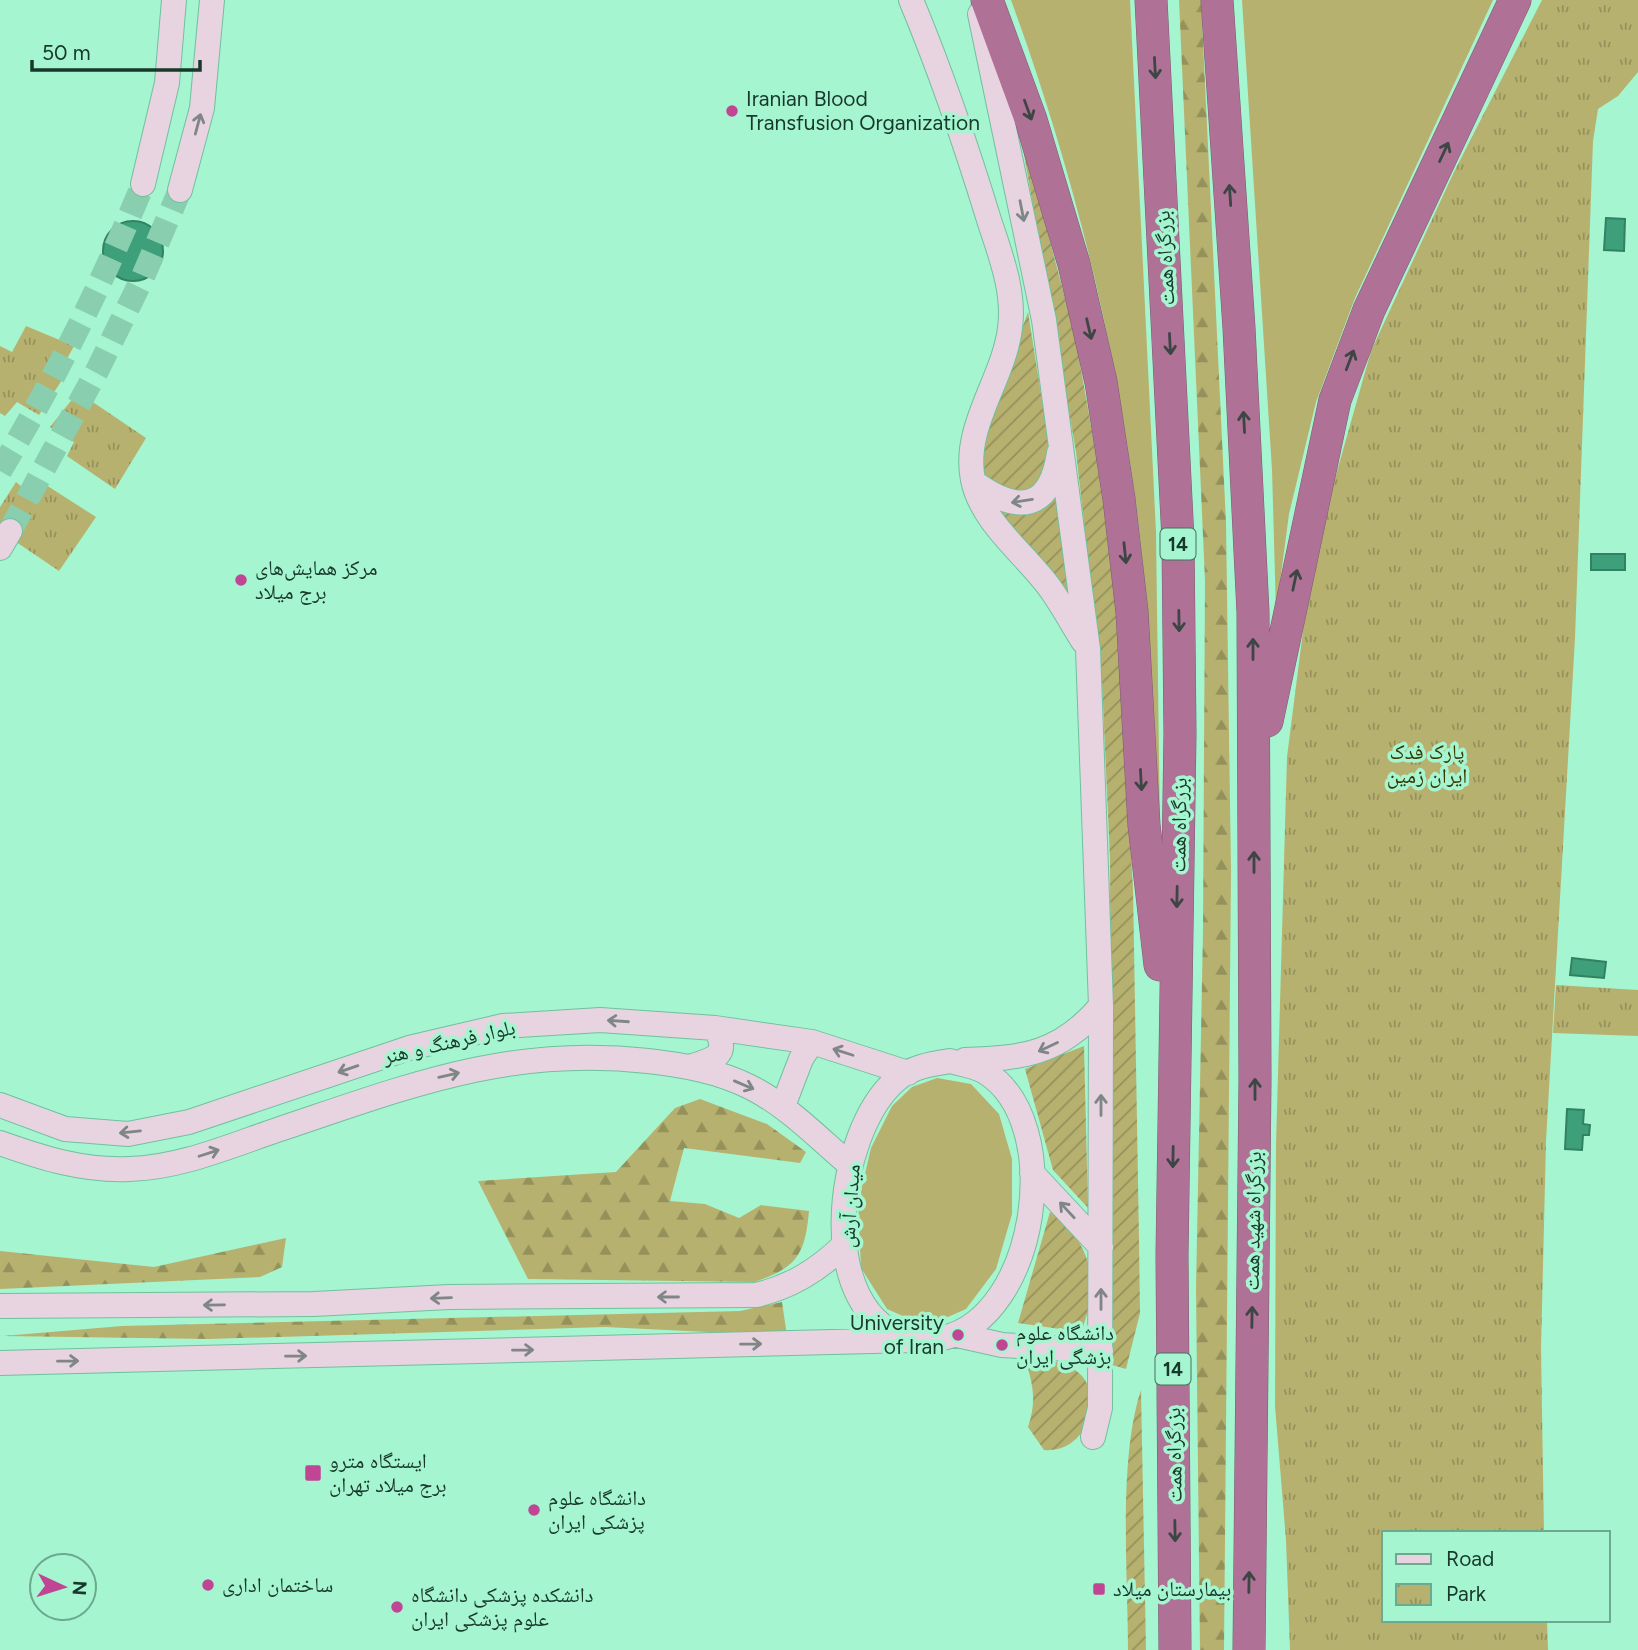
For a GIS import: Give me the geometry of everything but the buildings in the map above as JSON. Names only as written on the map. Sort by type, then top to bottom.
[{"type":"highway","points":[[987,0],[1031,120],[1073,264],[1101,382],[1132,612],[1144,825],[1174,1088]]},
{"type":"highway","name":"بزرگراه همت","points":[[1151,0],[1178,540],[1180,734],[1174,1088],[1175,1650]]},
{"type":"highway","points":[[1217,0],[1239,328],[1253,612],[1253,791]]},
{"type":"highway","points":[[1253,791],[1335,400],[1369,310],[1515,0]]},
{"type":"highway","points":[[1460,118],[1525,0]]},
{"type":"highway","name":"بزرگراه شهید همت","points":[[1249,1650],[1255,1080],[1253,791]]},
{"type":"main road","points":[[143,184],[167,83],[174,0]]},
{"type":"main road","points":[[179,0],[212,5],[204,91],[180,190]]},
{"type":"main road","points":[[911,0],[976,175],[1008,280],[1011,327],[997,382],[976,429],[971,460],[973,482],[988,512],[1052,590],[1088,649]]},
{"type":"main road","points":[[977,0],[1042,307],[1088,649],[1101,1006],[1100,1408],[1093,1437]]},
{"type":"main road","points":[[167,83],[204,91]]},
{"type":"main road","points":[[973,482],[1009,503],[1028,502],[1044,495],[1053,477],[1060,428]]},
{"type":"main road","points":[[950,1061],[1018,1058],[1044,1049],[1072,1035],[1101,1006]]},
{"type":"main road","name":"بلوار فرهنگ و هنر","points":[[0,1105],[65,1129],[128,1134],[189,1122],[409,1048],[503,1026],[600,1020],[715,1028],[812,1042],[908,1073]]},
{"type":"main road","points":[[692,1066],[713,1060],[721,1051],[722,1040],[715,1028]]},
{"type":"main road","points":[[783,1106],[801,1059],[812,1042]]},
{"type":"main road","name":"بلوار فرهنگ و هنر","points":[[0,1143],[58,1164],[130,1170],[198,1157],[418,1082],[508,1061],[599,1055],[692,1066],[748,1086],[783,1106],[850,1166]]},
{"type":"main road","name":"میدان آرش","points":[[912,1340],[884,1324],[860,1299],[848,1276],[844,1245],[850,1166],[875,1106],[896,1080],[920,1066],[950,1061],[986,1072],[1012,1098],[1025,1131],[1032,1173],[1030,1219],[1021,1256],[1010,1281],[997,1303],[957,1335]]},
{"type":"main road","points":[[1032,1173],[1101,1247]]},
{"type":"main road","points":[[0,1306],[314,1304],[449,1297],[756,1295],[780,1289],[806,1275],[844,1245]]},
{"type":"main road","points":[[0,1363],[933,1340],[957,1335],[1002,1345],[1101,1351]]},
{"type":"green space","points":[[1011,0],[1130,0],[1156,532],[1160,832],[1143,570],[1123,421],[1085,238],[1051,118]]},
{"type":"green space","points":[[1179,0],[1201,0],[1226,523],[1231,872],[1224,1650],[1200,1650],[1196,1289],[1203,931],[1205,580]]},
{"type":"green space","points":[[1242,0],[1493,0],[1355,298],[1316,402],[1289,514],[1276,612],[1272,470]]},
{"type":"green space","name":"پارک فدک ایران زمین","points":[[1542,0],[1638,0],[1638,72],[1618,96],[1598,109],[1593,141],[1575,638],[1546,1141],[1541,1349],[1544,1531],[1382,1531],[1382,1622],[1547,1622],[1548,1650],[1290,1650],[1286,1540],[1275,1406],[1276,1144],[1287,757],[1312,560],[1371,351],[1454,172]]},
{"type":"green space","points":[[1018,120],[1075,336],[1105,504],[1115,591],[1133,888],[1139,1240],[1140,1313],[1126,1369],[1112,1365],[1110,859],[1102,682],[1076,452]]},
{"type":"green space","points":[[1028,312],[1050,451],[1038,484],[1026,492],[991,482],[984,473],[982,459],[990,418]]},
{"type":"green space","points":[[26,326],[74,346],[57,377],[62,380],[39,415],[17,402],[5,416],[0,413],[0,346],[12,352]]},
{"type":"green space","points":[[78,392],[146,438],[115,489],[67,456],[74,442],[50,427]]},
{"type":"green space","points":[[16,482],[37,499],[46,485],[96,517],[59,571],[0,531],[0,507]]},
{"type":"green space","points":[[1060,491],[1077,618],[999,511],[1011,511]]},
{"type":"green space","points":[[1556,985],[1638,990],[1638,1036],[1553,1033]]},
{"type":"green space","points":[[1084,1046],[1088,1208],[1053,1170],[1025,1069]]},
{"type":"green space","points":[[937,1078],[971,1084],[999,1114],[1012,1159],[1012,1214],[996,1269],[966,1309],[941,1320],[912,1320],[887,1309],[861,1268],[858,1204],[871,1148],[892,1106],[912,1087]]},
{"type":"green space","points":[[700,1099],[767,1124],[806,1152],[800,1163],[684,1148],[670,1201],[705,1204],[739,1218],[761,1205],[809,1211],[805,1239],[796,1258],[780,1271],[754,1282],[528,1279],[478,1181],[616,1172],[675,1108]]},
{"type":"green space","points":[[1050,1212],[1076,1237],[1089,1266],[1090,1297],[1081,1332],[1018,1323]]},
{"type":"green space","points":[[286,1238],[282,1267],[260,1277],[0,1289],[0,1251],[154,1267]]},
{"type":"green space","points":[[782,1302],[787,1336],[605,1327],[209,1339],[3,1336],[122,1326],[740,1311]]},
{"type":"green space","points":[[1033,1358],[1055,1361],[1070,1367],[1085,1380],[1090,1392],[1091,1406],[1082,1432],[1060,1449],[1044,1450],[1028,1427],[1033,1395],[1026,1363]]},
{"type":"green space","points":[[1141,1390],[1146,1650],[1128,1650],[1127,1483],[1129,1449]]},
{"type":"shaded area","points":[[1606,218],[1625,219],[1624,251],[1604,250]]},
{"type":"shaded area","points":[[127,221],[139,221],[158,234],[163,251],[161,263],[150,276],[139,281],[127,281],[108,268],[103,257],[103,245],[116,226]]},
{"type":"shaded area","points":[[1591,554],[1625,554],[1625,570],[1591,570]]},
{"type":"shaded area","points":[[1572,958],[1606,962],[1604,978],[1570,975]]},
{"type":"shaded area","points":[[1567,1109],[1584,1110],[1583,1124],[1590,1125],[1589,1135],[1583,1135],[1582,1150],[1565,1149]]},
{"type":"tunnel","points":[[0,471],[77,330],[143,184]]},
{"type":"tunnel","points":[[10,531],[98,369],[142,279],[180,190]]},
{"type":"place","name":"Iranian Blood Transfusion Organization","points":[[732,111]]},
{"type":"place","name":"مرکز همایش‌های برج میلاد","points":[[241,580]]},
{"type":"place","name":"University of Iran","points":[[958,1335]]},
{"type":"place","name":"دانشگاه علوم بزشگى ايران","points":[[1002,1345]]},
{"type":"place","name":"ایستگاه مترو برج میلاد تهران","points":[[313,1473]]},
{"type":"place","name":"دانشگاه علوم پزشکی ایران","points":[[534,1510]]},
{"type":"place","name":"ساختمان اداری","points":[[208,1585]]},
{"type":"place","name":"بیمارستان میلاد","points":[[1099,1589]]},
{"type":"place","name":"دانشکده پزشکی دانشگاه علوم پزشکی ایران","points":[[397,1607]]}]
